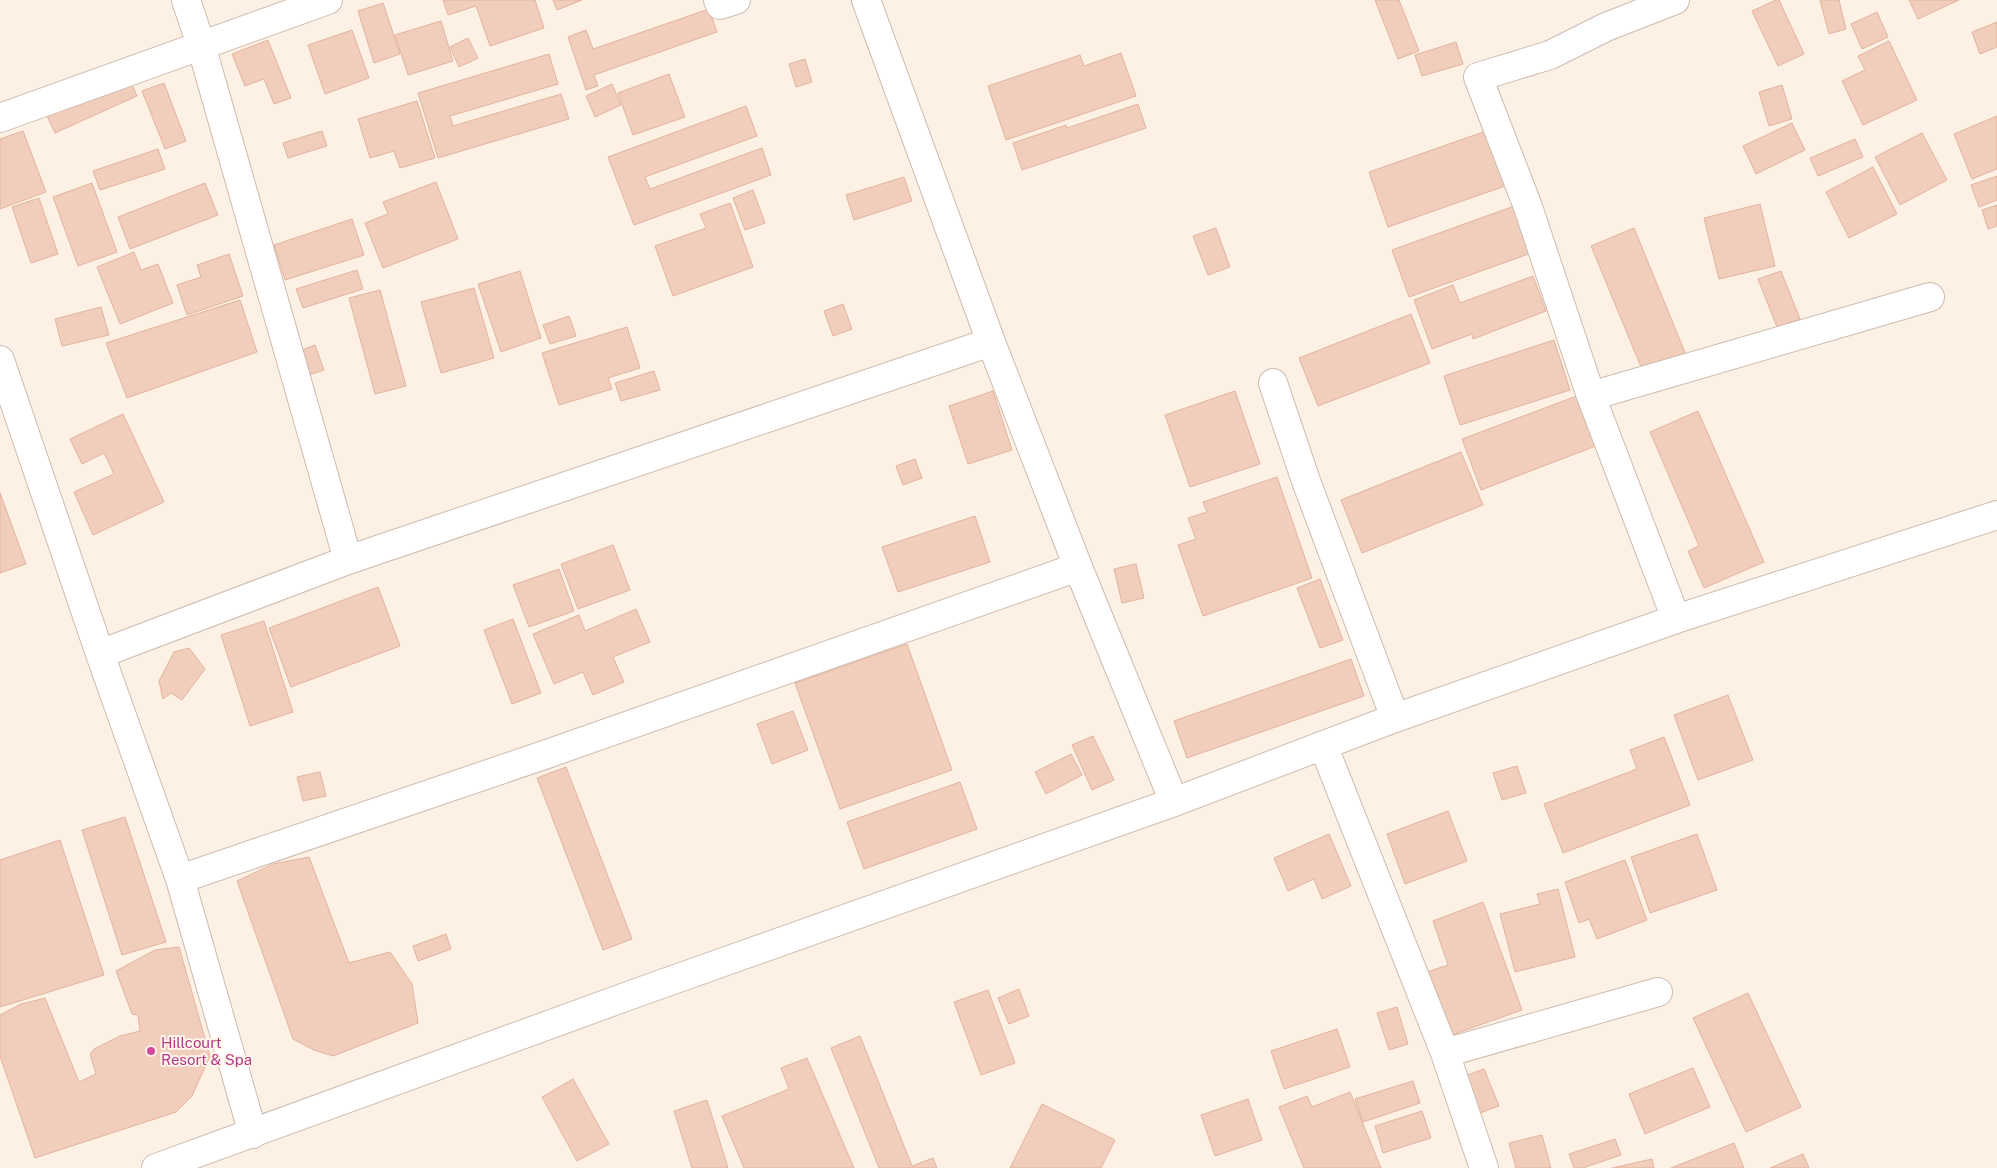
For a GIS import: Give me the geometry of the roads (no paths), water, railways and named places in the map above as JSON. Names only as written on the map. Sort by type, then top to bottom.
[{"type":"street","points":[[186,0],[348,560]]},
{"type":"street","points":[[0,118],[328,0]]},
{"type":"street","points":[[718,0],[720,5],[736,0]]},
{"type":"street","points":[[866,0],[991,342],[1078,567],[1174,802]]},
{"type":"street","points":[[1675,0],[1606,27],[1550,55],[1478,77],[1528,207],[1591,396],[1676,619]]},
{"type":"street","points":[[1591,396],[1930,297]]},
{"type":"street","points":[[100,654],[348,560],[991,342]]},
{"type":"street","points":[[0,360],[100,654],[180,879],[253,1134]]},
{"type":"street","points":[[1273,383],[1306,481],[1395,718]]},
{"type":"street","points":[[156,1168],[638,992],[1174,802],[1395,718],[1676,619],[1997,515]]},
{"type":"street","points":[[180,879],[547,754],[1078,567]]},
{"type":"street","points":[[1323,745],[1446,1053],[1484,1168]]},
{"type":"street","points":[[1446,1053],[1658,992]]},
{"type":"place","name":"Hillcourt Resort & Spa","points":[[151,1051]]}]
